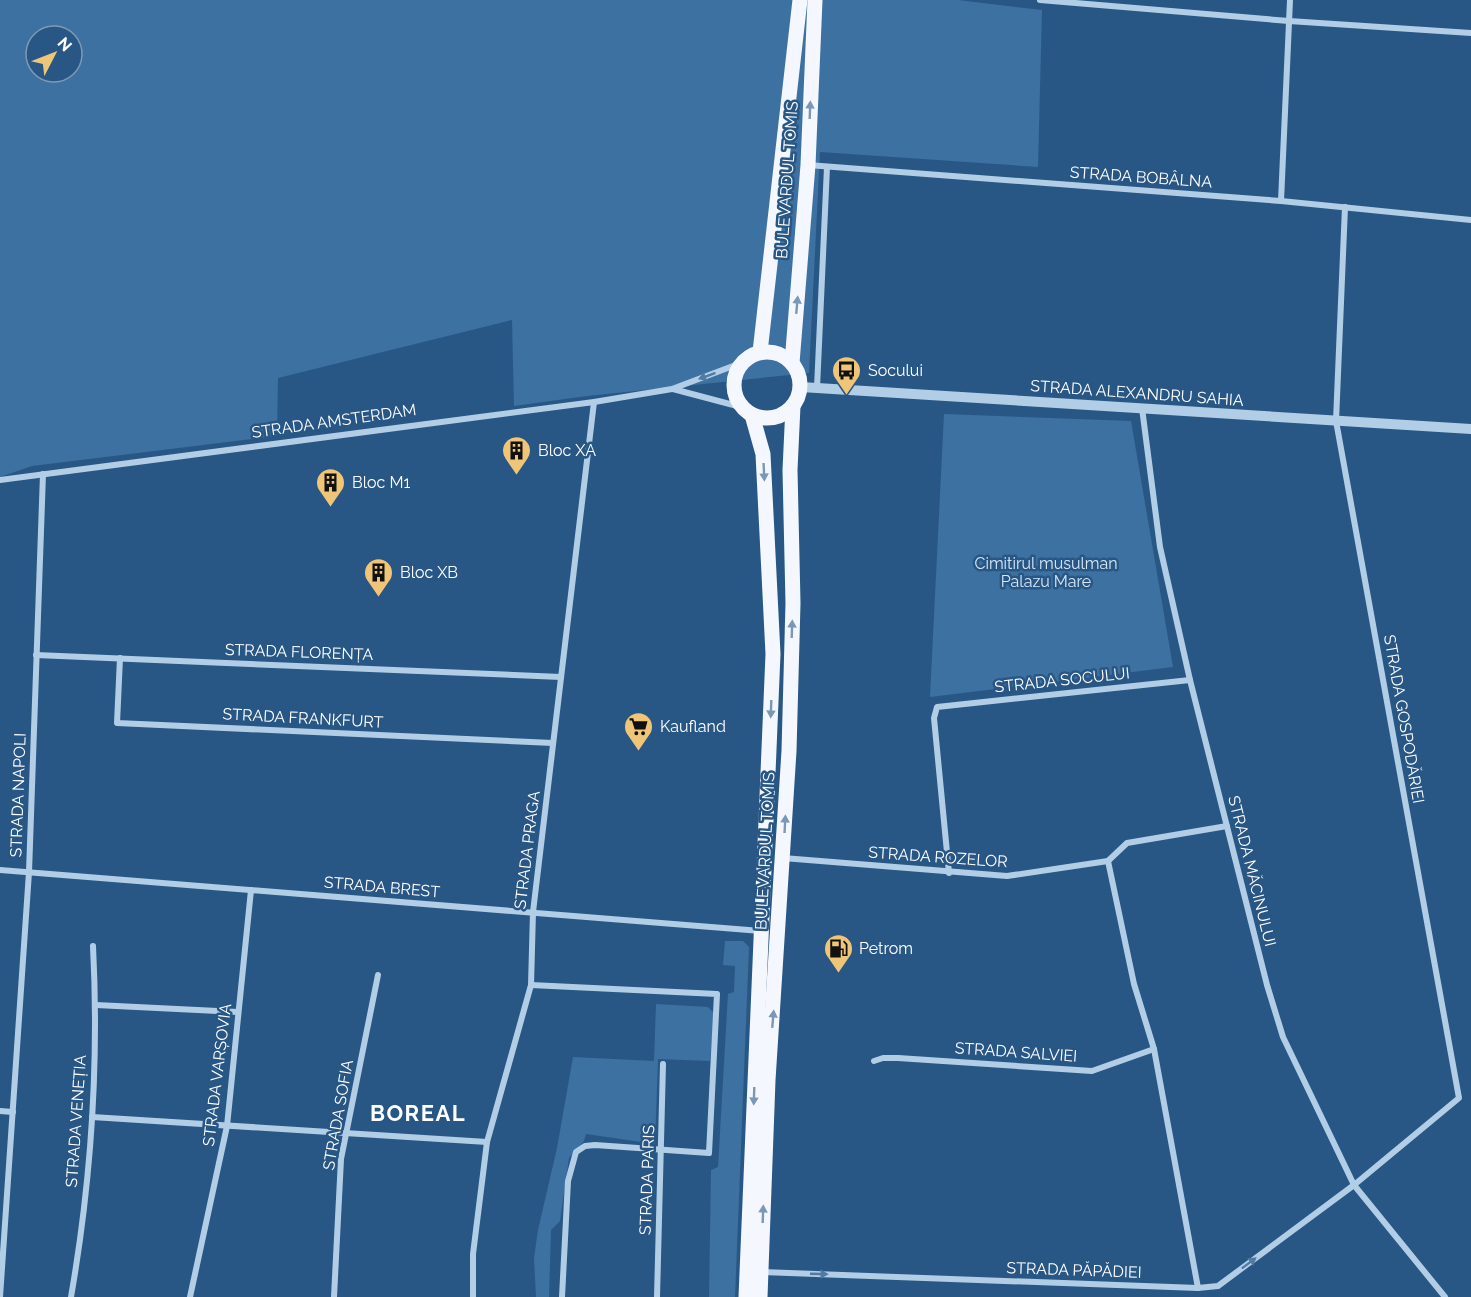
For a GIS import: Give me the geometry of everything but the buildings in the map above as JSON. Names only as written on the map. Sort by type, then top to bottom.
[{"type":"main road","name":"BULEVARDUL TOMIS","points":[[760,352],[800,0]]},
{"type":"main road","name":"BULEVARDUL TOMIS","points":[[792,363],[808,165],[815,0]]},
{"type":"main road","points":[[760,352],[772,352],[792,363],[799,374],[801,387],[794,406],[782,416],[767,419],[747,411],[734,393],[734,377],[741,363],[760,352]]},
{"type":"main road","name":"BULEVARDUL TOMIS","points":[[759,1297],[768,1080],[783,858],[793,603],[790,470],[794,406]]},
{"type":"main road","name":"BULEVARDUL TOMIS","points":[[746,1297],[773,654],[763,454],[747,411]]},
{"type":"street","points":[[1040,0],[1289,21],[1471,33]]},
{"type":"street","points":[[1281,201],[1290,0]]},
{"type":"street","name":"STRADA BOBÂLNA","points":[[808,165],[1281,201],[1471,220]]},
{"type":"street","points":[[817,388],[827,167]]},
{"type":"street","name":"STRADA GOSPODĂRIEI","points":[[1345,207],[1336,421],[1459,1098],[1354,1185]]},
{"type":"street","name":"STRADA AMSTERDAM","points":[[0,480],[594,402],[672,389],[741,363]]},
{"type":"street","name":"STRADA ALEXANDRU SAHIA","points":[[801,387],[1471,429]]},
{"type":"street","name":"STRADA AMSTERDAM","points":[[672,389],[747,411]]},
{"type":"street","name":"STRADA PRAGA","points":[[473,1297],[473,1254],[487,1142],[531,985],[533,912],[594,402]]},
{"type":"street","name":"STRADA MĂCINULUI","points":[[1142,408],[1160,547],[1190,680],[1266,985],[1283,1037],[1354,1185],[1445,1297]]},
{"type":"street","name":"STRADA NAPOLI","points":[[0,1297],[3,1219],[13,1112],[28,872],[43,474]]},
{"type":"street","name":"STRADA FLORENȚA","points":[[36,655],[561,677]]},
{"type":"street","name":"STRADA FRANKFURT","points":[[120,658],[117,723],[553,743]]},
{"type":"street","name":"STRADA SOCULUI","points":[[949,873],[934,718],[937,707],[1190,680]]},
{"type":"street","points":[[1198,1288],[1154,1049],[1134,984],[1108,861],[1127,843],[1227,826]]},
{"type":"street","name":"STRADA ROZELOR","points":[[783,858],[1007,876],[1108,861]]},
{"type":"street","name":"STRADA BREST","points":[[0,870],[762,931]]},
{"type":"street","name":"STRADA VARȘOVIA","points":[[190,1297],[227,1126],[251,890]]},
{"type":"street","name":"STRADA VENEȚIA","points":[[71,1297],[92,1117],[96,1005],[93,946]]},
{"type":"street","name":"STRADA SOFIA","points":[[334,1297],[341,1159],[378,975]]},
{"type":"street","points":[[531,985],[717,994],[710,1153],[595,1145],[585,1146],[576,1152],[568,1181],[562,1297]]},
{"type":"street","points":[[96,1005],[238,1012]]},
{"type":"street","name":"STRADA SALVIEI","points":[[874,1061],[883,1058],[898,1058],[1092,1071],[1154,1049]]},
{"type":"street","name":"STRADA PARIS","points":[[657,1297],[663,1064]]},
{"type":"street","points":[[0,1111],[13,1112]]},
{"type":"street","points":[[92,1117],[487,1142]]},
{"type":"street","name":"STRADA PĂPĂDIEI","points":[[760,1272],[1198,1288],[1218,1286],[1354,1185]]},
{"type":"green space","points":[[0,0],[958,0],[1042,10],[1038,167],[820,152],[809,373],[587,396],[514,406],[512,320],[278,378],[277,436],[32,466],[0,477]]},
{"type":"green space","name":"Cimitirul musulman Palazu Mare","points":[[944,414],[1131,421],[1173,667],[930,697]]},
{"type":"green space","points":[[725,941],[743,941],[749,947],[735,1297],[709,1297],[711,1170],[718,1167],[728,994],[734,992],[735,966],[723,965]]},
{"type":"green space","points":[[656,1004],[708,1007],[714,1013],[710,1061],[658,1059],[655,1144],[586,1134],[584,1141],[569,1158],[560,1221],[551,1230],[549,1297],[536,1297],[534,1258],[538,1230],[557,1148],[573,1057],[654,1061]]},
{"type":"place","name":"Socului","points":[[847,396]]},
{"type":"place","name":"Bloc XA","points":[[517,476]]},
{"type":"place","name":"Bloc M1","points":[[331,508]]},
{"type":"place","name":"Bloc XB","points":[[379,598]]},
{"type":"place","name":"Kaufland","points":[[639,752]]},
{"type":"place","name":"Petrom","points":[[838,974]]},
{"type":"district","name":"BOREAL","points":[[418,1113]]}]
